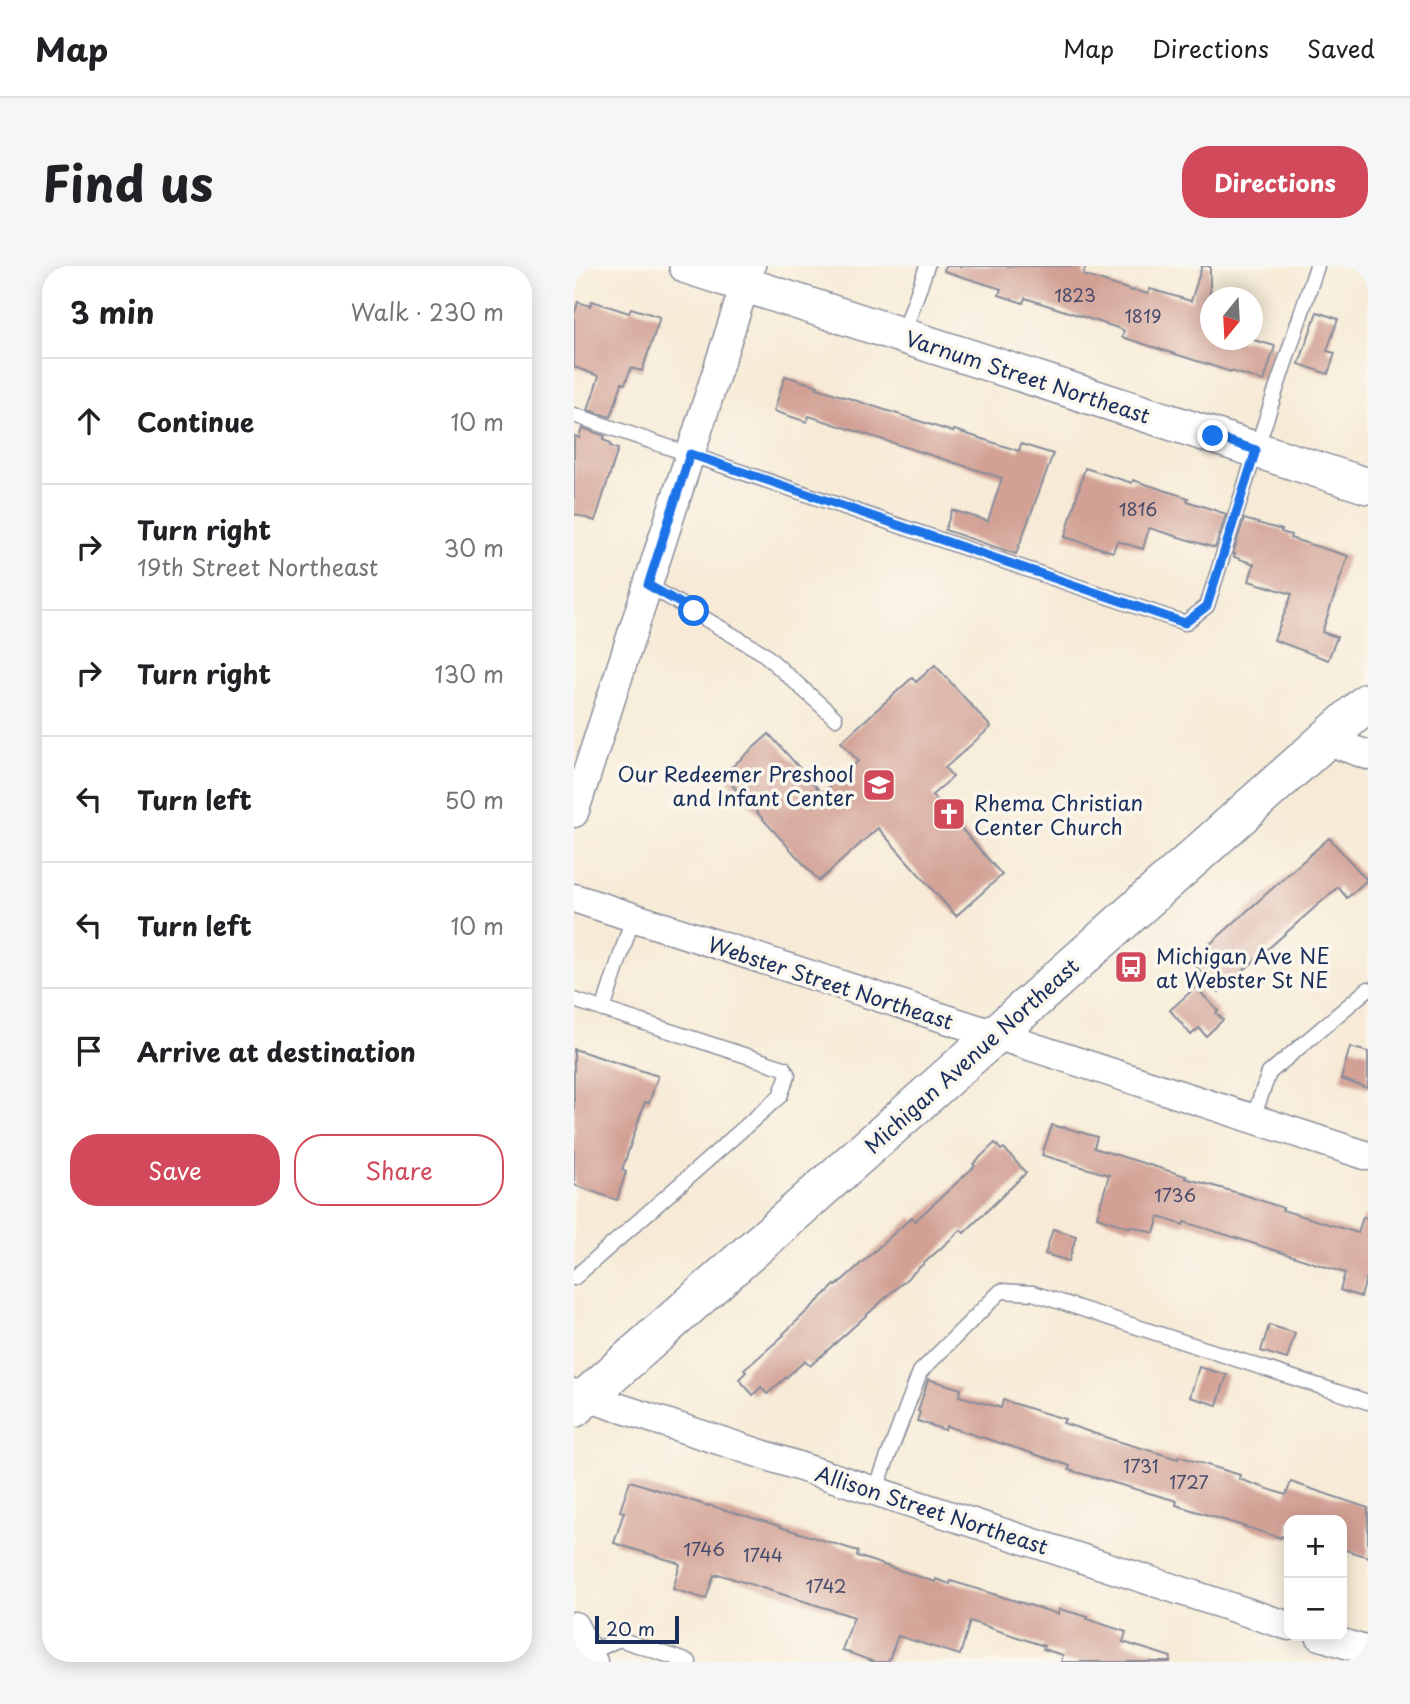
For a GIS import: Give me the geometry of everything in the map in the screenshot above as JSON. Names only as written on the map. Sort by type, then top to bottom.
[{"type":"main road","name":"Michigan Avenue Northeast","points":[[578,1399],[995,1035],[1368,702]]},
{"type":"street","name":"Varnum Street Northeast","points":[[687,266],[748,275],[903,335],[1368,486]]},
{"type":"street","points":[[574,813],[748,275]]},
{"type":"street","points":[[1325,740],[1368,755]]},
{"type":"street","name":"Webster Street Northeast","points":[[574,898],[1368,1156]]},
{"type":"street","name":"Allison Street Northeast","points":[[578,1399],[875,1491],[1284,1624]]},
{"type":"street","points":[[574,1626],[591,1658]]},
{"type":"street","points":[[1336,1641],[1368,1651]]},
{"type":"lane","points":[[903,335],[927,266]]},
{"type":"lane","points":[[574,415],[1185,623],[1207,606],[1317,266]]},
{"type":"lane","points":[[648,585],[763,653],[835,718]]},
{"type":"lane","points":[[603,1010],[633,917]]},
{"type":"lane","points":[[1253,1118],[1269,1073],[1368,989]]},
{"type":"lane","points":[[574,1000],[784,1068],[788,1075],[780,1096],[574,1278]]},
{"type":"lane","points":[[875,1491],[920,1372],[1001,1291],[1033,1293],[1368,1402]]},
{"type":"lane","points":[[591,1658],[619,1639],[689,1662]]},
{"type":"building","points":[[945,266],[1086,266],[1083,275],[1133,291],[1148,294],[1150,289],[1191,301],[1202,266],[1210,266],[1210,287],[1200,287],[1200,350],[1263,350],[1263,343],[1275,346],[1264,381],[1122,337],[1124,331],[1121,329],[1025,298],[1023,303],[999,295],[1001,289],[944,271]]},
{"type":"building","points":[[592,301],[629,313],[631,308],[660,317],[642,371],[631,368],[625,384],[622,383],[611,417],[588,410],[599,376],[574,367],[574,315],[578,302],[590,306]]},
{"type":"building","points":[[1317,312],[1338,319],[1327,351],[1335,353],[1328,374],[1299,364]]},
{"type":"building","points":[[785,376],[953,432],[954,430],[1019,451],[1021,444],[1053,454],[1016,554],[945,530],[952,510],[988,521],[1002,478],[809,416],[807,422],[774,411]]},
{"type":"building","points":[[582,428],[605,436],[603,440],[618,449],[595,521],[574,514],[574,436],[579,438]]},
{"type":"building","points":[[1085,468],[1132,483],[1133,480],[1226,514],[1215,548],[1149,528],[1143,549],[1117,541],[1113,552],[1065,537]]},
{"type":"building","points":[[1244,519],[1282,530],[1281,532],[1291,535],[1290,538],[1348,556],[1322,632],[1337,637],[1328,660],[1274,640],[1292,594],[1249,581],[1254,564],[1234,557],[1233,554]]},
{"type":"building","points":[[935,665],[991,727],[945,768],[953,777],[932,795],[1002,875],[956,916],[878,828],[819,881],[723,775],[769,734],[822,793],[858,761],[841,742],[912,678],[916,682]]},
{"type":"building","points":[[1329,838],[1367,880],[1347,898],[1338,887],[1219,992],[1191,961]]},
{"type":"building","points":[[1196,987],[1223,1020],[1206,1036],[1199,1028],[1191,1035],[1170,1010]]},
{"type":"building","points":[[1350,1047],[1368,1052],[1368,1088],[1341,1079]]},
{"type":"building","points":[[574,1049],[658,1076],[649,1103],[645,1102],[622,1170],[626,1172],[617,1200],[574,1185]]},
{"type":"building","points":[[1052,1125],[1097,1137],[1094,1148],[1358,1233],[1363,1217],[1368,1218],[1368,1280],[1366,1279],[1361,1297],[1340,1290],[1345,1273],[1227,1235],[1159,1217],[1154,1233],[1097,1217],[1109,1175],[1042,1155]]},
{"type":"building","points":[[995,1143],[1001,1150],[1004,1148],[1026,1173],[964,1233],[961,1230],[810,1366],[805,1361],[767,1394],[761,1387],[753,1395],[739,1379],[746,1372],[744,1370],[912,1217],[915,1221],[975,1166],[973,1164]]},
{"type":"building","points":[[1053,1229],[1076,1236],[1069,1261],[1045,1254]]},
{"type":"building","points":[[1269,1325],[1295,1333],[1287,1359],[1261,1351]]},
{"type":"building","points":[[1199,1367],[1227,1375],[1217,1405],[1190,1397]]},
{"type":"building","points":[[928,1379],[961,1389],[959,1396],[1001,1408],[1003,1400],[1065,1419],[1063,1423],[1114,1440],[1240,1475],[1239,1479],[1286,1495],[1291,1482],[1368,1508],[1368,1557],[1347,1551],[1347,1515],[1284,1515],[1284,1537],[1281,1538],[1176,1505],[1177,1501],[1069,1470],[1070,1466],[1019,1449],[946,1426],[945,1430],[917,1421]]},
{"type":"building","points":[[630,1481],[858,1551],[857,1556],[935,1582],[936,1579],[950,1584],[951,1581],[1058,1614],[1059,1609],[1088,1617],[1087,1619],[1126,1632],[1123,1642],[1171,1657],[1170,1662],[1061,1662],[1063,1655],[1043,1649],[1044,1646],[970,1621],[960,1655],[898,1636],[888,1662],[874,1662],[842,1650],[854,1617],[718,1574],[714,1575],[706,1599],[673,1589],[680,1565],[678,1563],[614,1543],[624,1512],[620,1511]]},
{"type":"place","name":"Our Redeemer Preshool and Infant Center","points":[[879,785]]},
{"type":"place","name":"Rhema Christian Center Church","points":[[949,814]]},
{"type":"place","name":"Michigan Ave NE at Webster St NE","points":[[1131,967]]},
{"type":"route","points":[[694,611],[648,585],[690,454],[1185,623],[1207,606],[1256,450],[1213,436]]}]
